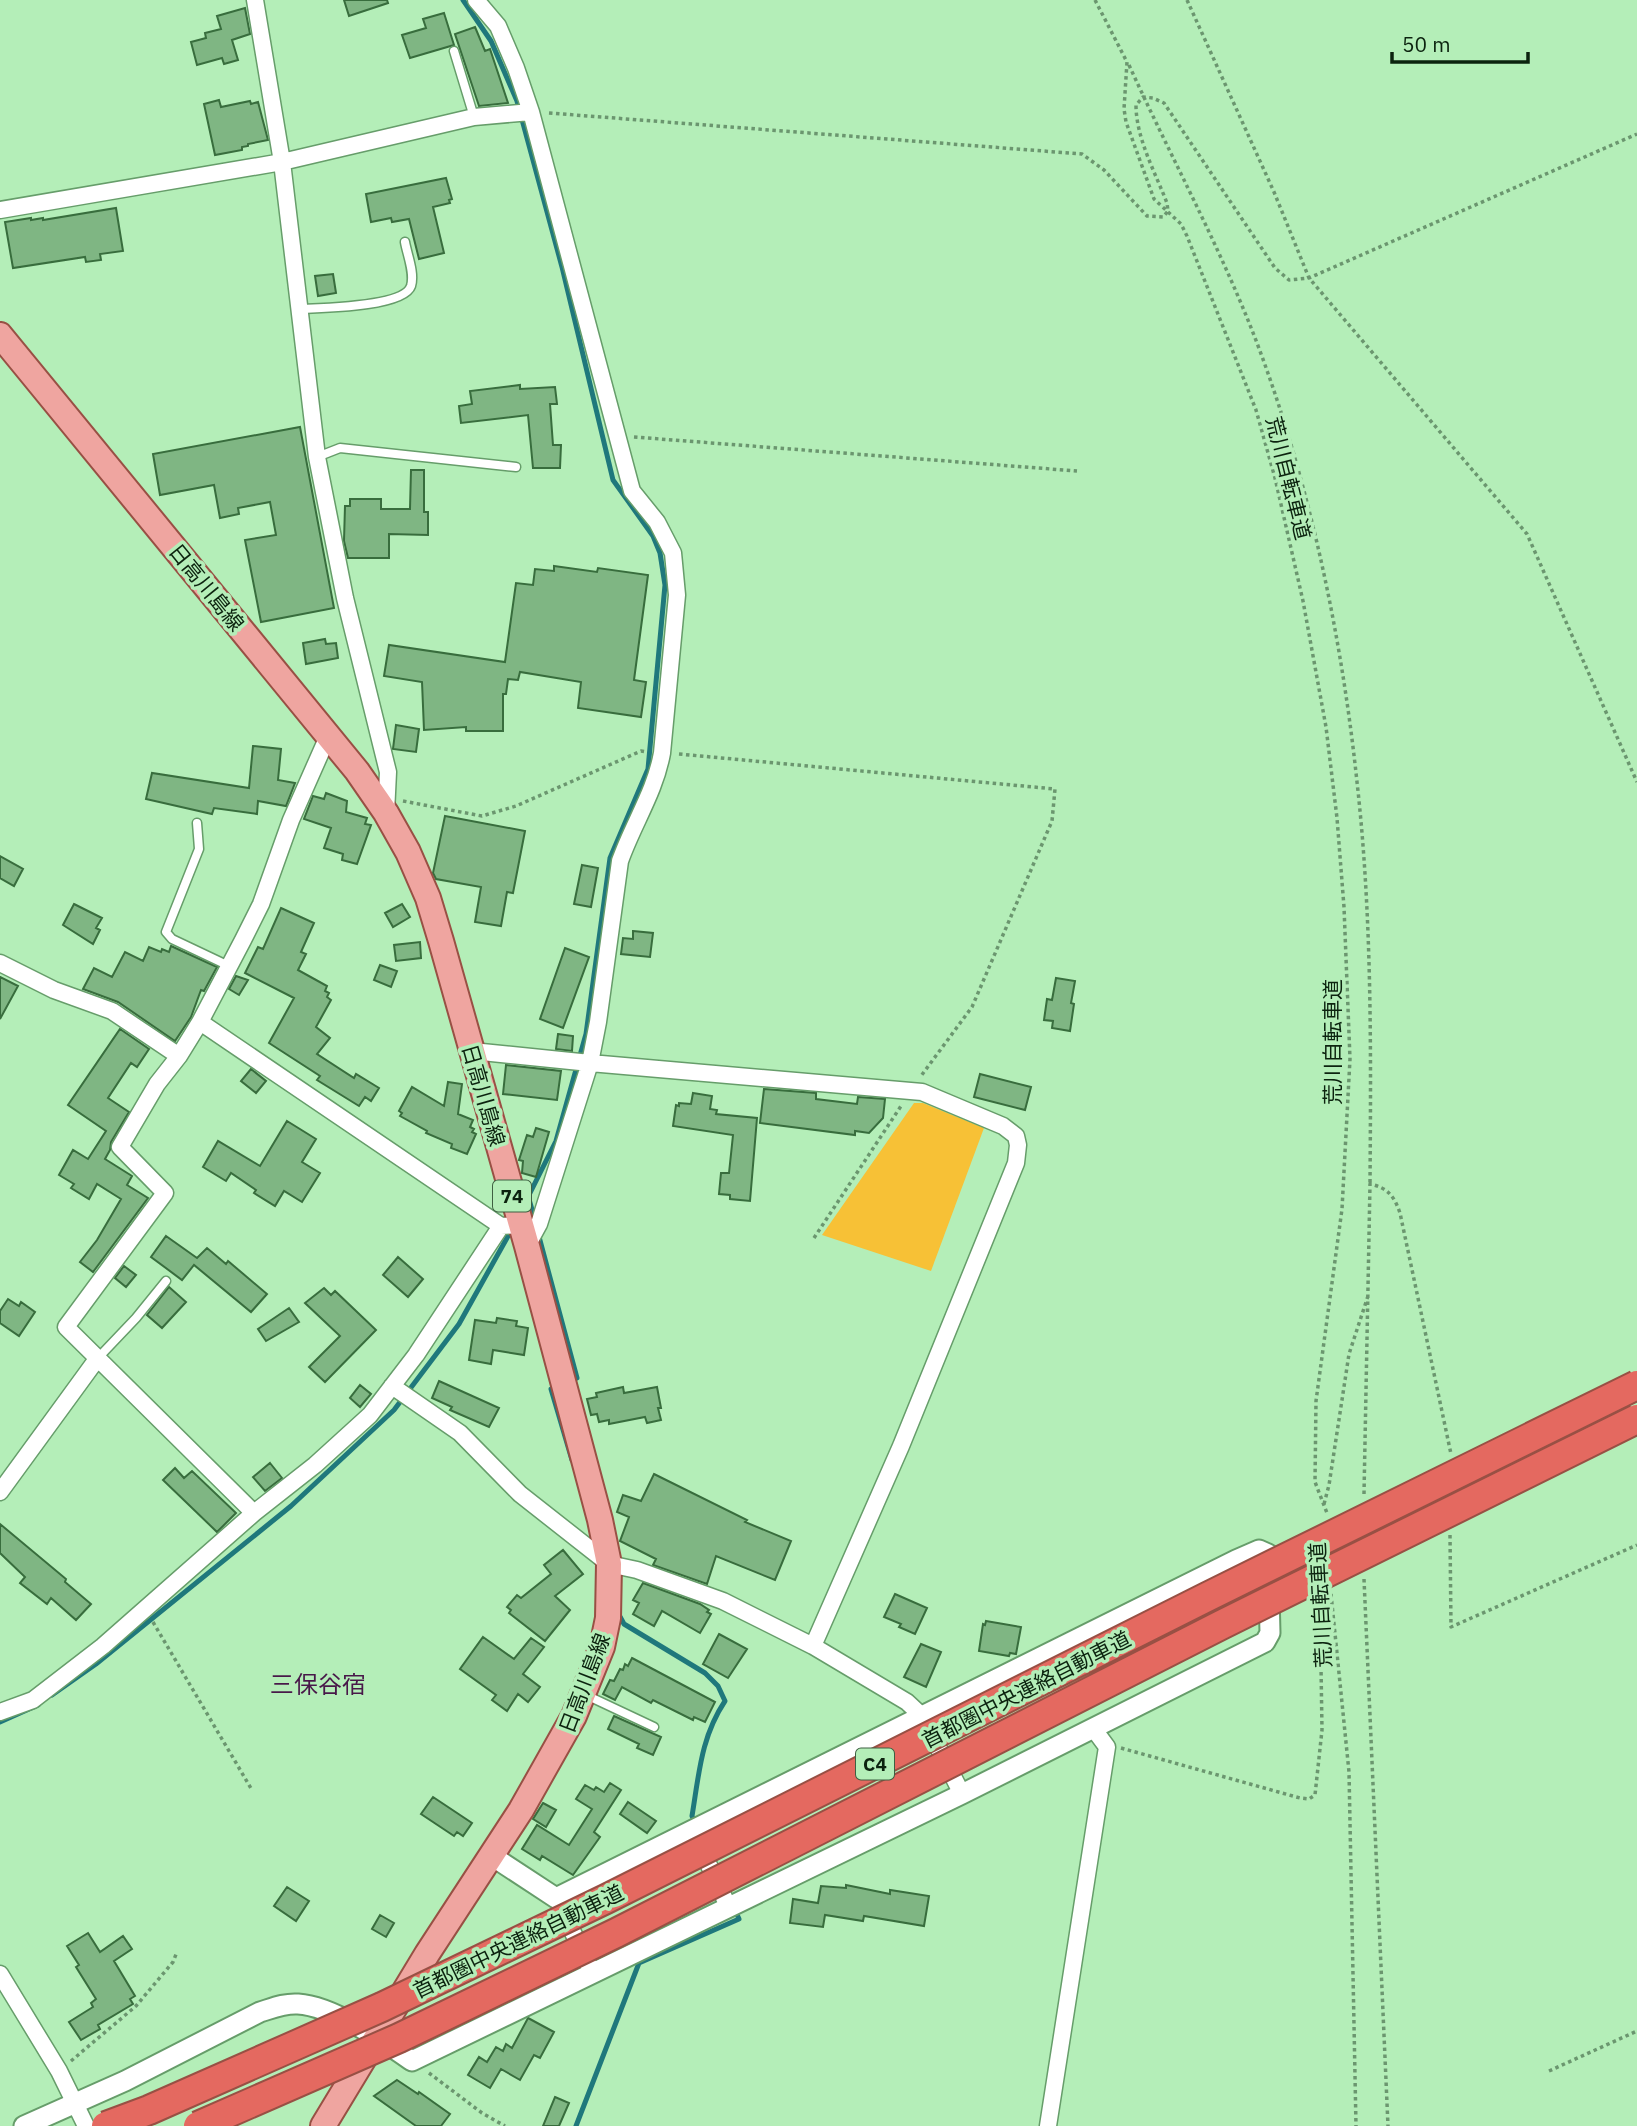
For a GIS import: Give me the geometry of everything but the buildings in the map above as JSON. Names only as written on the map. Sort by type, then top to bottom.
[{"type":"highway","name":"首都圏中央連絡自動車道","points":[[106,2126],[382,2007],[606,1899],[1219,1591],[1637,1385]]},
{"type":"highway","name":"首都圏中央連絡自動車道","points":[[198,2126],[400,2038],[604,1938],[1221,1625],[1637,1419]]},
{"type":"main road","name":"日高川島線","points":[[0,335],[387,805],[428,898],[472,1051],[516,1232],[600,1520],[609,1564],[608,1618],[602,1647],[584,1694],[552,1757],[323,2126]]},
{"type":"street","points":[[255,0],[282,162],[317,457],[345,598],[388,772],[387,805]]},
{"type":"street","points":[[0,1712],[33,1700],[103,1646],[370,1415],[516,1232],[540,1224],[590,1063],[620,861],[657,777],[662,752],[677,595],[676,570],[667,539],[632,491],[531,112],[516,68],[498,26],[475,0]]},
{"type":"street","points":[[0,210],[282,162],[474,117],[531,112]]},
{"type":"street","points":[[254,1513],[66,1327],[165,1193],[120,1147],[157,1084],[179,1056],[200,1022],[261,904],[291,820],[328,734]]},
{"type":"street","points":[[0,963],[54,990],[112,1011],[179,1056]]},
{"type":"street","points":[[200,1022],[516,1232]]},
{"type":"street","points":[[472,1051],[922,1092],[1003,1126],[1016,1136],[1016,1163],[901,1446],[813,1646]]},
{"type":"street","points":[[0,1492],[97,1359]]},
{"type":"street","points":[[392,1386],[460,1433],[520,1494],[609,1564],[637,1570],[723,1601],[813,1646],[907,1702],[922,1716],[962,1794]]},
{"type":"street","points":[[24,2126],[125,2081],[260,2012],[280,2005],[313,2007],[376,2037],[412,2061],[962,1794],[1265,1642],[1270,1633],[1268,1553],[1259,1550],[1236,1560],[556,1898]]},
{"type":"street","points":[[1048,2126],[1107,1747],[1093,1728]]},
{"type":"street","points":[[692,1830],[728,1906]]},
{"type":"street","points":[[492,1856],[556,1898],[592,1972]]},
{"type":"street","points":[[0,1974],[59,2071],[86,2126]]},
{"type":"lane","points":[[454,51],[474,117]]},
{"type":"lane","points":[[300,309],[367,304],[403,297],[411,287],[405,242]]},
{"type":"lane","points":[[317,457],[340,448],[516,467]]},
{"type":"lane","points":[[197,823],[199,849],[166,932],[172,939],[229,966]]},
{"type":"lane","points":[[97,1359],[166,1281]]},
{"type":"lane","points":[[584,1694],[654,1727]]},
{"type":"path","points":[[1095,0],[1230,274],[1264,361],[1299,475],[1320,560],[1346,700],[1361,817],[1371,1015],[1364,1494]]},
{"type":"path","points":[[1187,0],[1274,192],[1309,278],[1527,534],[1637,782]]},
{"type":"path","name":"荒川自転車道","points":[[1127,62],[1124,109],[1126,122],[1154,199],[1181,224],[1256,410],[1275,478],[1308,627],[1332,770],[1345,918],[1349,1059],[1342,1209],[1316,1401],[1315,1482],[1331,1523]]},
{"type":"path","points":[[531,112],[1082,154],[1104,170],[1147,216],[1163,217],[1167,211],[1167,203],[1136,115],[1136,105],[1143,97]]},
{"type":"path","points":[[1143,97],[1164,103],[1275,268],[1289,280],[1309,278],[1637,134]]},
{"type":"path","points":[[618,440],[632,437],[1077,471]]},
{"type":"path","points":[[387,805],[482,816],[516,806],[640,751],[1055,789],[1052,821],[972,1007],[911,1091],[814,1238]]},
{"type":"path","points":[[1370,1184],[1382,1187],[1395,1198],[1400,1213],[1451,1451],[1451,1465]]},
{"type":"path","points":[[1450,1532],[1451,1627],[1637,1545]]},
{"type":"path","points":[[1364,1569],[1388,2126]]},
{"type":"path","name":"荒川自転車道","points":[[1331,1587],[1349,1772],[1356,2126]]},
{"type":"path","points":[[145,1609],[252,1790]]},
{"type":"path","points":[[59,2071],[136,2006],[173,1962],[177,1952]]},
{"type":"path","points":[[1549,2071],[1637,2031]]},
{"type":"path","points":[[412,2061],[482,2113],[505,2126]]},
{"type":"shaded area","points":[[914,1103],[923,1103],[984,1128],[931,1271],[822,1235]]},
{"type":"waterway","points":[[463,0],[491,41],[517,101],[562,267],[613,480],[653,536],[660,553],[665,585],[648,769],[610,858],[586,1034],[556,1141],[524,1205]]},
{"type":"waterway","points":[[528,1196],[535,1220]]},
{"type":"waterway","points":[[52,1695],[96,1664],[291,1506],[394,1410],[459,1324],[512,1229]]},
{"type":"waterway","points":[[538,1233],[577,1378],[570,1381]]},
{"type":"waterway","points":[[558,1386],[551,1389],[572,1460]]},
{"type":"waterway","points":[[618,1613],[624,1624],[705,1673],[718,1686],[725,1701],[711,1728],[702,1756],[692,1816],[696,1825]]},
{"type":"waterway","points":[[0,1722],[38,1705]]},
{"type":"waterway","points":[[576,2126],[639,1963],[739,1919],[735,1910]]},
{"type":"district","name":"三保谷宿","points":[[318,1684]]}]
